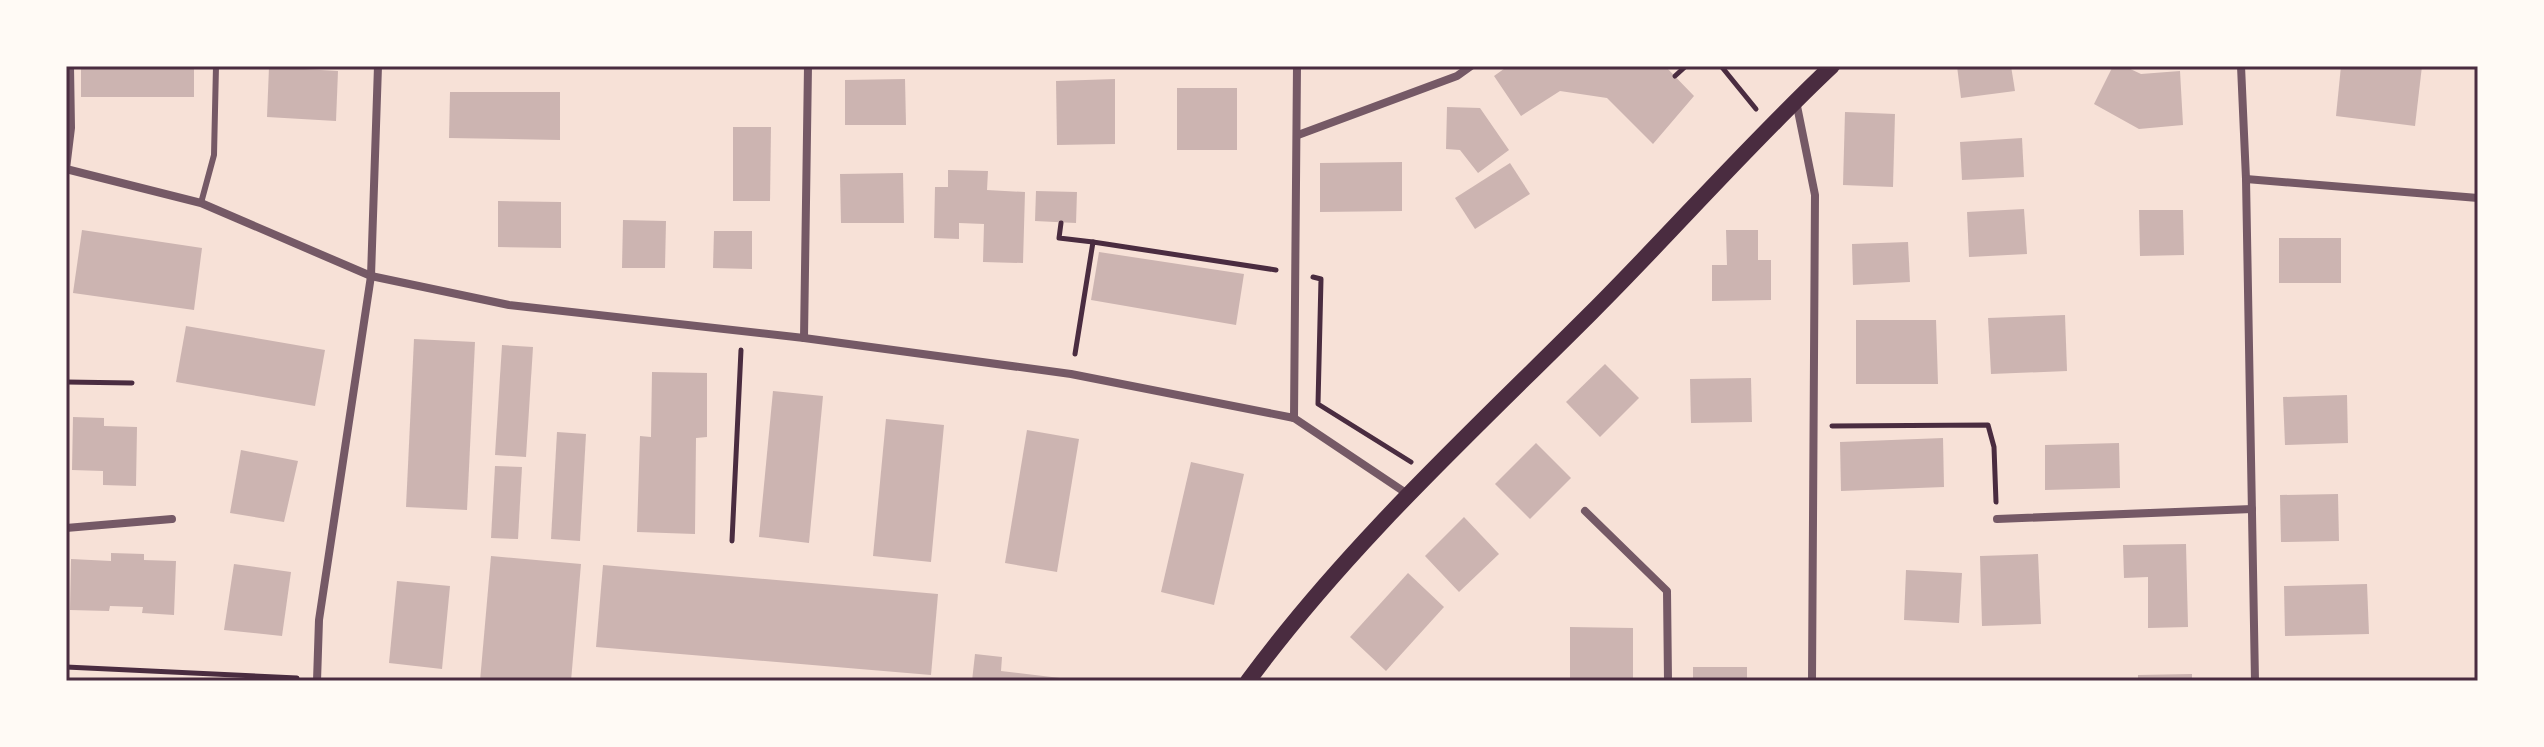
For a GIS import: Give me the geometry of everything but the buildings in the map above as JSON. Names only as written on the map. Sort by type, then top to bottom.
[{"type":"main road","points":[[1248,681],[1287,627],[1409,495],[1832,66]]},
{"type":"street","points":[[317,680],[319,620],[371,276],[378,66]]},
{"type":"street","points":[[804,338],[808,66]]},
{"type":"street","points":[[1294,418],[1297,66]]},
{"type":"street","points":[[1298,135],[1457,76],[1471,66]]},
{"type":"street","points":[[2241,66],[2246,179],[2255,681]]},
{"type":"street","points":[[1796,100],[1815,195],[1812,681]]},
{"type":"street","points":[[67,169],[201,203],[371,276],[509,305],[804,338],[1071,374],[1294,418],[1409,495]]},
{"type":"street","points":[[2246,179],[2478,198]]},
{"type":"street","points":[[1997,519],[2252,509]]},
{"type":"street","points":[[1585,511],[1667,591],[1668,681]]},
{"type":"street","points":[[66,528],[172,519]]},
{"type":"lane","points":[[67,169],[72,128],[71,66]]},
{"type":"lane","points":[[201,203],[214,155],[216,66]]},
{"type":"path","points":[[1675,76],[1686,66]]},
{"type":"path","points":[[1721,66],[1771,126]]},
{"type":"path","points":[[1061,223],[1059,238],[1297,273]]},
{"type":"path","points":[[1071,374],[1093,242]]},
{"type":"path","points":[[1321,279],[1318,404],[1411,462],[1425,456]]},
{"type":"path","points":[[732,541],[742,331]]},
{"type":"path","points":[[66,382],[132,383]]},
{"type":"path","points":[[1815,426],[1988,425],[1994,447],[1997,519]]},
{"type":"path","points":[[66,667],[317,680]]}]
